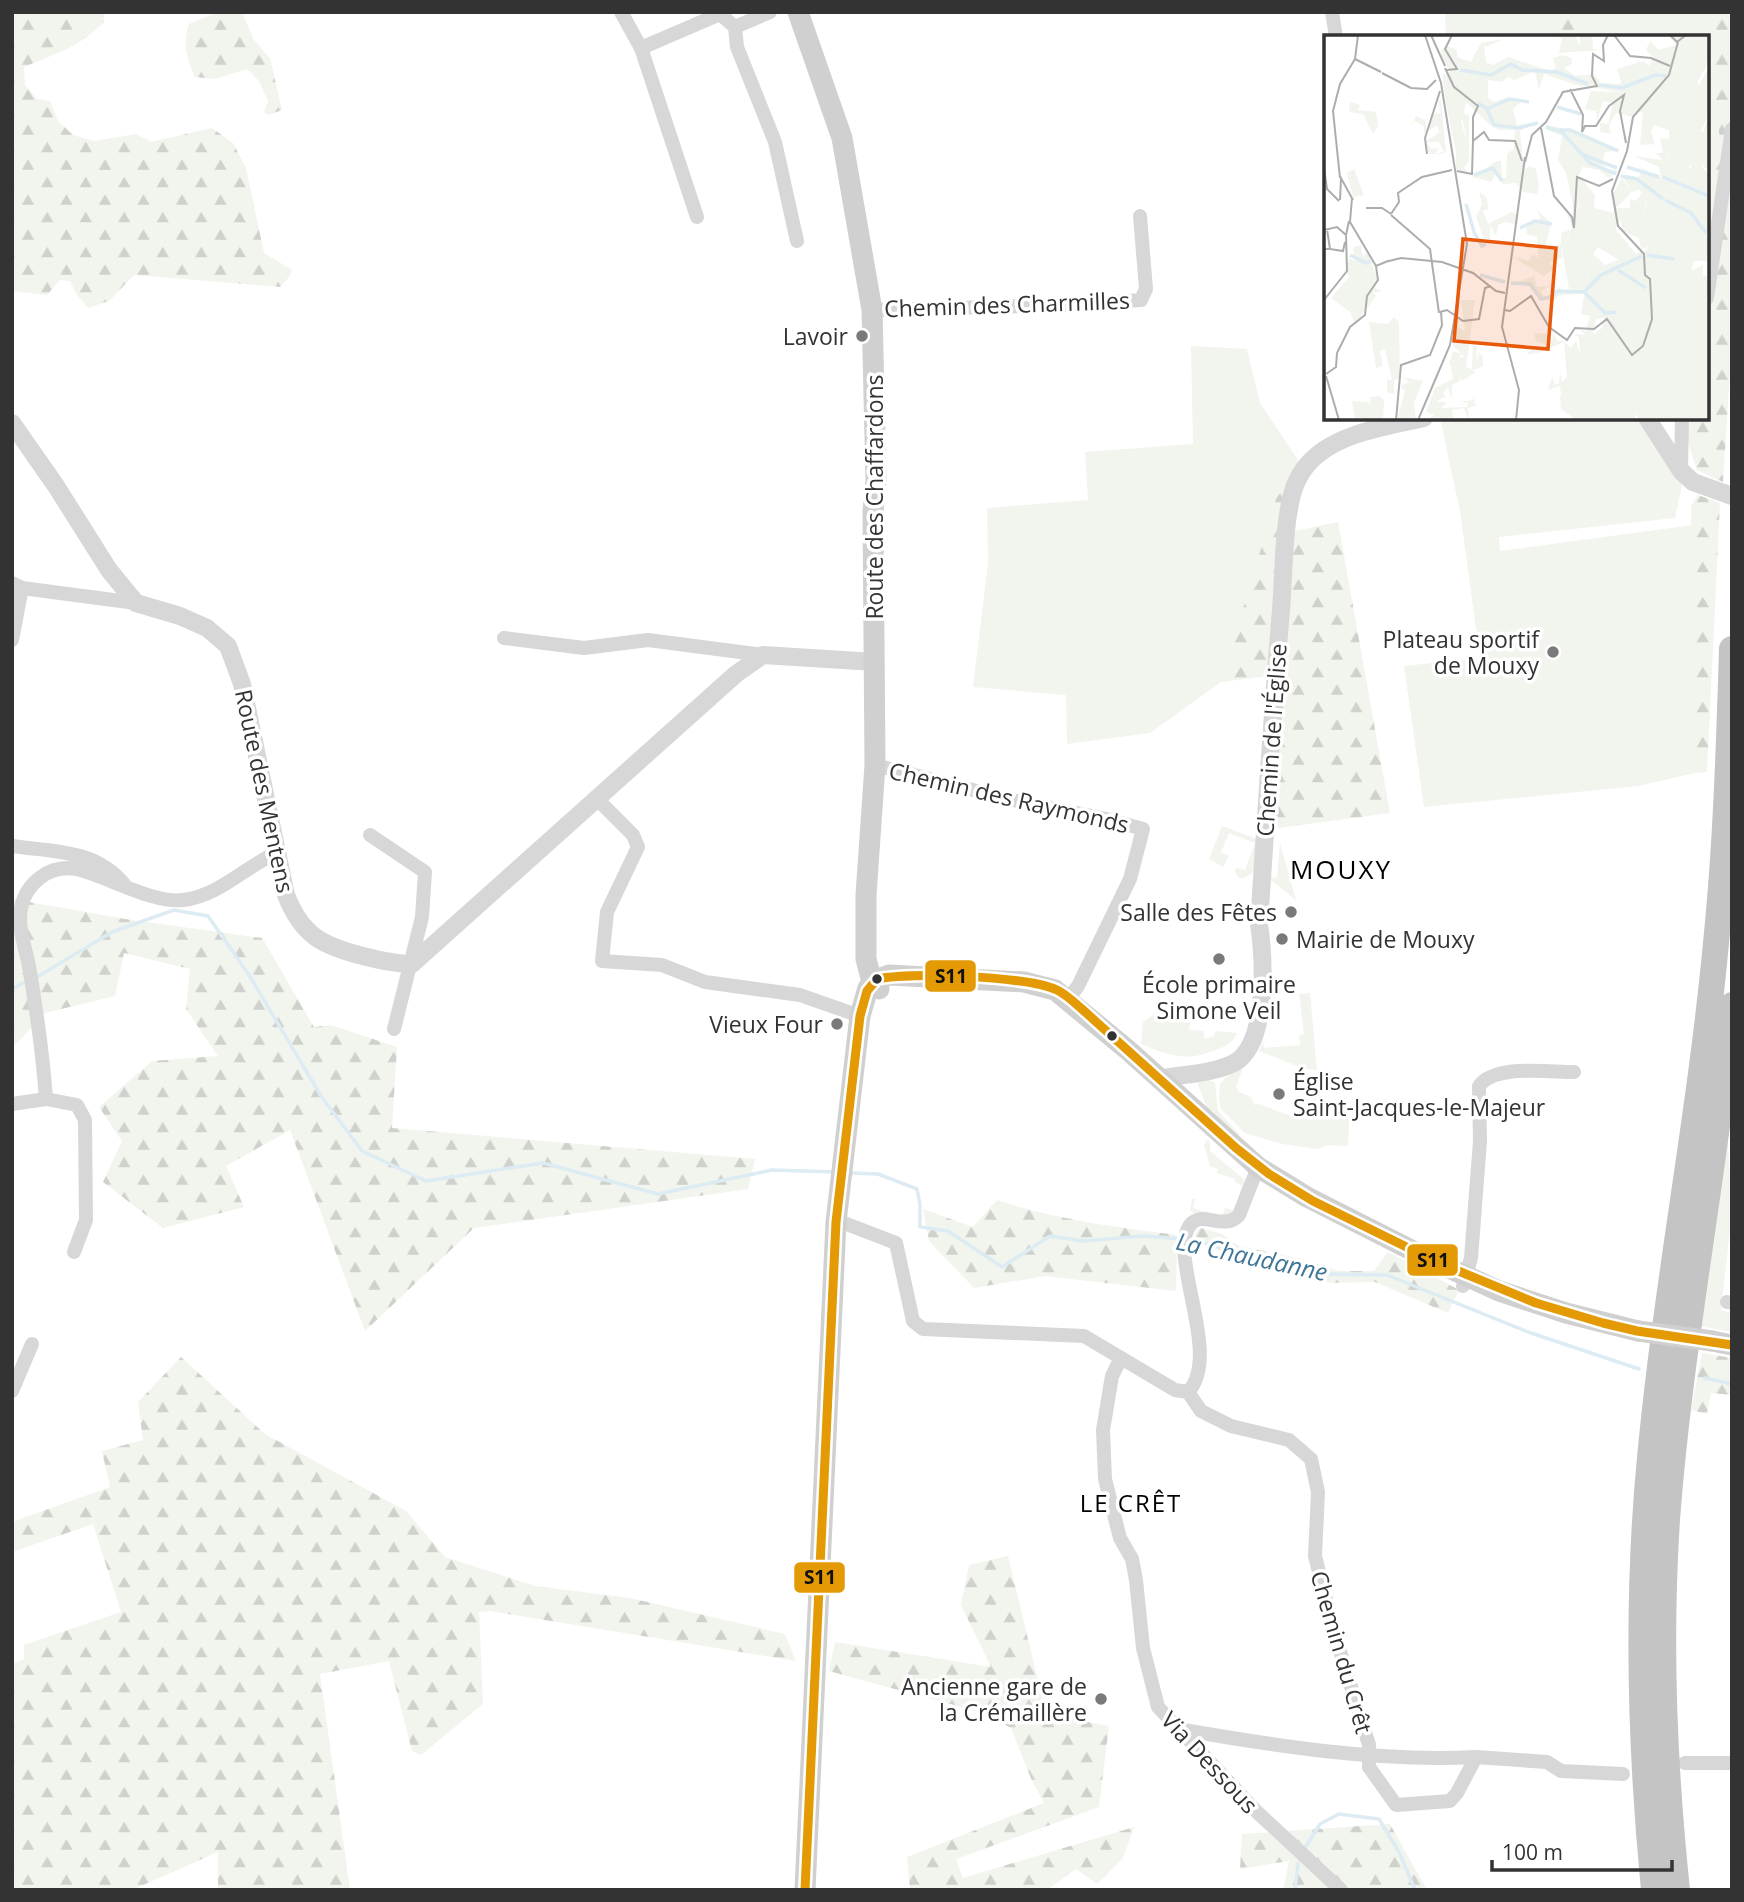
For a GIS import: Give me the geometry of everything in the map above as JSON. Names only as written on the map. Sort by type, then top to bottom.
[{"type":"highway","points":[[1654,1890],[1641,1695],[1643,1553],[1656,1404],[1700,1086],[1716,943],[1727,789],[1732,649]]},
{"type":"highway","points":[[1677,1890],[1670,1825],[1664,1700],[1667,1522],[1678,1408],[1732,1005]]},
{"type":"main road","points":[[788,12],[823,82]]},
{"type":"main road","name":"Route des Chaffardons","points":[[797,12],[842,138],[872,310],[876,480],[873,511],[875,765],[866,895],[866,959],[876,985]]},
{"type":"main road","points":[[805,1890],[821,1573],[837,1474],[839,1441],[831,1327],[839,1185],[859,1026],[868,988],[888,975],[1024,982],[1055,990],[1258,1167],[1344,1217],[1465,1281],[1638,1331],[1722,1343]]},
{"type":"street","points":[[621,12],[641,48],[698,217]]},
{"type":"street","points":[[736,27],[770,12]]},
{"type":"street","points":[[1332,12],[1336,35]]},
{"type":"street","points":[[641,48],[720,13],[736,27],[737,47],[775,142],[797,241]]},
{"type":"street","points":[[1709,284],[1732,129]]},
{"type":"street","name":"Chemin des Charmilles","points":[[872,310],[1063,305],[1140,300],[1146,289],[1140,216]]},
{"type":"street","name":"Chemin de l'Église","points":[[1159,1079],[1225,1067],[1243,1056],[1253,1042],[1260,1004],[1263,956],[1259,924],[1276,660],[1289,511],[1294,486],[1305,467],[1321,450],[1385,422],[1404,420]]},
{"type":"street","points":[[1648,420],[1681,471],[1693,482],[1732,496]]},
{"type":"street","points":[[1681,471],[1682,420]]},
{"type":"street","points":[[12,423],[109,570],[135,603]]},
{"type":"street","points":[[12,640],[17,586],[135,603]]},
{"type":"street","name":"Route des Mentens","points":[[135,603],[180,616],[207,628],[228,646],[242,684],[286,895],[292,911],[312,935],[332,948],[394,964],[412,964]]},
{"type":"street","points":[[505,638],[584,648],[648,640],[763,655],[875,662]]},
{"type":"street","points":[[412,964],[736,674],[763,655]]},
{"type":"street","name":"Chemin des Raymonds","points":[[875,765],[1012,800],[1107,819],[1143,830],[1130,879],[1078,986],[1068,999]]},
{"type":"street","points":[[597,799],[633,835],[638,847],[607,912],[602,961],[663,965],[705,982],[800,995],[859,1026]]},
{"type":"street","points":[[370,835],[425,872],[422,917],[394,1029]]},
{"type":"street","points":[[12,846],[89,857],[111,869],[124,885]]},
{"type":"street","points":[[46,1099],[42,1049],[21,928],[25,897],[38,879],[57,869],[76,869],[162,899],[185,900],[221,886],[278,852]]},
{"type":"street","points":[[1465,1281],[1471,1258],[1480,1141],[1479,1086],[1484,1079],[1499,1072],[1574,1072]]},
{"type":"street","points":[[12,1104],[46,1099],[76,1105],[85,1119],[86,1220],[74,1252]]},
{"type":"street","points":[[1188,1392],[1194,1385],[1200,1355],[1185,1260],[1187,1235],[1203,1219],[1226,1223],[1233,1221],[1258,1167]]},
{"type":"street","name":"Chemin du Crêt","points":[[836,1222],[896,1243],[913,1321],[923,1328],[1084,1336],[1175,1390],[1188,1392],[1201,1411],[1231,1426],[1289,1440],[1311,1459],[1318,1492],[1315,1556],[1335,1636],[1369,1745],[1368,1767],[1396,1805],[1450,1801],[1476,1757]]},
{"type":"street","points":[[12,1391],[32,1344]]},
{"type":"street","name":"Via Dessous","points":[[1121,1358],[1112,1376],[1103,1430],[1105,1479],[1119,1538],[1132,1559],[1143,1648],[1158,1707],[1256,1812],[1341,1890]]},
{"type":"street","name":"Chemin du Crêt","points":[[1178,1729],[1276,1746],[1547,1762],[1561,1771],[1623,1774]]},
{"type":"street","points":[[1685,1763],[1732,1763]]},
{"type":"green space","points":[[12,12],[104,12],[104,22],[85,38],[24,67],[25,85],[37,99],[50,101],[58,121],[73,135],[94,141],[136,134],[151,142],[212,128],[233,143],[246,168],[264,253],[292,270],[280,287],[134,275],[109,301],[88,308],[70,281],[60,280],[47,295],[12,291]]},
{"type":"green space","points":[[218,12],[242,12],[254,40],[270,58],[282,110],[269,115],[264,112],[268,101],[259,81],[247,69],[215,79],[195,77],[186,51],[189,24]]},
{"type":"green space","points":[[1445,12],[1570,12],[1560,18],[1562,35],[1446,35]]},
{"type":"green space","points":[[1570,12],[1576,12],[1580,35],[1562,35],[1560,18]]},
{"type":"green space","points":[[1576,12],[1706,12],[1708,35],[1580,35]]},
{"type":"green space","points":[[1706,12],[1732,12],[1732,341],[1723,482],[1697,470],[1687,439],[1690,420],[1709,420],[1709,202],[1720,141]]},
{"type":"green space","points":[[1709,40],[1720,141],[1709,202]]},
{"type":"green space","points":[[1191,346],[1247,349],[1260,403],[1300,463],[1276,499],[1221,682],[1150,733],[1067,744],[1066,695],[973,687],[988,563],[987,508],[1088,500],[1085,452],[1193,444]]},
{"type":"green space","name":"Plateau sportif de Mouxy","points":[[1440,420],[1643,420],[1682,485],[1675,518],[1499,537],[1500,551],[1693,525],[1695,773],[1638,786],[1424,807],[1404,666],[1480,658],[1460,511]]},
{"type":"green space","points":[[1300,463],[1295,531],[1338,522],[1390,813],[1272,829],[1269,676],[1221,682],[1276,499]]},
{"type":"green space","points":[[1698,495],[1720,503],[1707,772],[1695,773],[1691,506]]},
{"type":"green space","points":[[1222,826],[1260,840],[1254,872],[1244,878],[1239,878],[1235,872],[1236,868],[1245,870],[1255,843],[1229,833],[1221,852],[1229,856],[1223,867],[1209,859]]},
{"type":"green space","points":[[1280,843],[1296,900],[1267,877],[1277,878]]},
{"type":"green space","points":[[12,899],[125,919],[262,938],[314,1027],[331,1025],[397,1047],[392,1128],[755,1159],[748,1189],[474,1228],[365,1331],[290,1130],[226,1166],[244,1207],[163,1228],[103,1182],[122,1141],[99,1107],[152,1061],[218,1056],[186,1009],[190,969],[124,953],[115,996],[45,1013],[12,1048]]},
{"type":"green space","points":[[1310,993],[1317,1070],[1297,1068],[1259,1051],[1263,1040],[1264,1048],[1300,1045],[1299,1035],[1304,1034],[1299,994]]},
{"type":"green space","points":[[1169,1004],[1173,1008],[1172,1019],[1190,1022],[1189,1030],[1204,1031],[1204,1039],[1214,1036],[1215,1031],[1237,1033],[1226,1045],[1216,1050],[1187,1057],[1141,1044],[1143,1022]]},
{"type":"green space","points":[[1243,1068],[1236,1087],[1239,1092],[1251,1097],[1255,1106],[1256,1103],[1299,1119],[1306,1097],[1350,1108],[1348,1146],[1328,1145],[1318,1149],[1282,1144],[1245,1133],[1221,1109],[1219,1100],[1220,1084],[1226,1077]]},
{"type":"green space","points":[[1197,1082],[1215,1082],[1218,1111],[1240,1135],[1235,1136],[1211,1118]]},
{"type":"green space","points":[[1207,1140],[1210,1141],[1210,1151],[1246,1181],[1236,1212],[1223,1220],[1197,1215],[1190,1210],[1192,1199],[1195,1199],[1193,1208],[1222,1217],[1225,1208],[1234,1211],[1242,1186],[1235,1182],[1235,1179],[1217,1173],[1218,1169],[1210,1166],[1204,1145]]},
{"type":"green space","points":[[1728,1141],[1732,1213],[1721,1310],[1732,1313],[1732,1332],[1699,1326]]},
{"type":"green space","points":[[997,1200],[1064,1218],[1177,1235],[1176,1291],[1045,1276],[974,1288],[929,1241],[923,1209],[973,1227]]},
{"type":"green space","points":[[1201,1228],[1222,1234],[1239,1246],[1285,1255],[1339,1271],[1374,1271],[1388,1252],[1459,1290],[1448,1313],[1375,1282],[1329,1283],[1194,1242],[1196,1232]]},
{"type":"green space","points":[[1702,1353],[1732,1358],[1732,1395],[1711,1393],[1707,1414],[1691,1410]]},
{"type":"green space","points":[[181,1357],[265,1434],[406,1511],[445,1557],[535,1586],[630,1598],[785,1634],[796,1661],[490,1611],[479,1612],[483,1704],[421,1755],[412,1751],[389,1661],[320,1674],[350,1890],[218,1890],[218,1852],[132,1890],[12,1890],[12,1664],[24,1659],[24,1645],[121,1612],[93,1524],[12,1552],[12,1522],[110,1487],[102,1451],[143,1440],[138,1402]]},
{"type":"green space","points":[[1008,1556],[1046,1714],[1109,1726],[1099,1807],[956,1859],[963,1878],[1134,1827],[1123,1858],[1097,1884],[1076,1869],[1047,1890],[910,1890],[907,1857],[1044,1803],[1032,1781],[1011,1728],[986,1714],[829,1671],[835,1642],[991,1667],[961,1605],[969,1565]]},
{"type":"green space","points":[[1390,1824],[1427,1890],[1283,1890],[1289,1861],[1240,1869],[1242,1834]]},
{"type":"waterway","name":"La Chaudanne","points":[[37,977],[112,932],[174,910],[208,916],[249,975],[321,1096],[362,1151],[426,1181],[543,1163],[658,1194],[772,1170],[836,1172]]},
{"type":"waterway","points":[[12,989],[23,983]]},
{"type":"waterway","name":"La Chaudanne","points":[[851,1173],[878,1174],[917,1189],[920,1227],[948,1231],[1002,1267],[1050,1236],[1083,1241],[1143,1236],[1182,1239]]},
{"type":"waterway","name":"La Chaudanne","points":[[1190,1239],[1318,1274],[1387,1275],[1528,1332],[1639,1369]]},
{"type":"waterway","points":[[1705,1378],[1732,1384]]},
{"type":"waterway","points":[[1305,1848],[1320,1824],[1339,1814],[1379,1819],[1400,1854],[1415,1890]]},
{"type":"waterway","points":[[1295,1890],[1298,1864]]},
{"type":"transit line","name":"S11","points":[[805,1890],[836,1222],[860,1016],[867,991],[877,979],[915,976],[968,977],[1021,981],[1057,990],[1236,1148],[1269,1174],[1313,1201],[1439,1263],[1536,1303],[1637,1331],[1732,1345]]},
{"type":"place","name":"Lavoir","points":[[862,336]]},
{"type":"place","name":"Plateau sportif de Mouxy","points":[[1553,652]]},
{"type":"place","name":"Salle des Fêtes","points":[[1291,912]]},
{"type":"place","name":"Mairie de Mouxy","points":[[1282,939]]},
{"type":"place","name":"École primaire Simone Veil","points":[[1219,959]]},
{"type":"place","name":"Vieux Four","points":[[837,1024]]},
{"type":"place","name":"Église Saint-Jacques-le-Majeur","points":[[1279,1094]]},
{"type":"place","name":"Ancienne gare de la Crémaillère","points":[[1101,1699]]},
{"type":"district","name":"MOUXY","points":[[1341,869]]},
{"type":"district","name":"LE CRÊT","points":[[1131,1502]]}]
